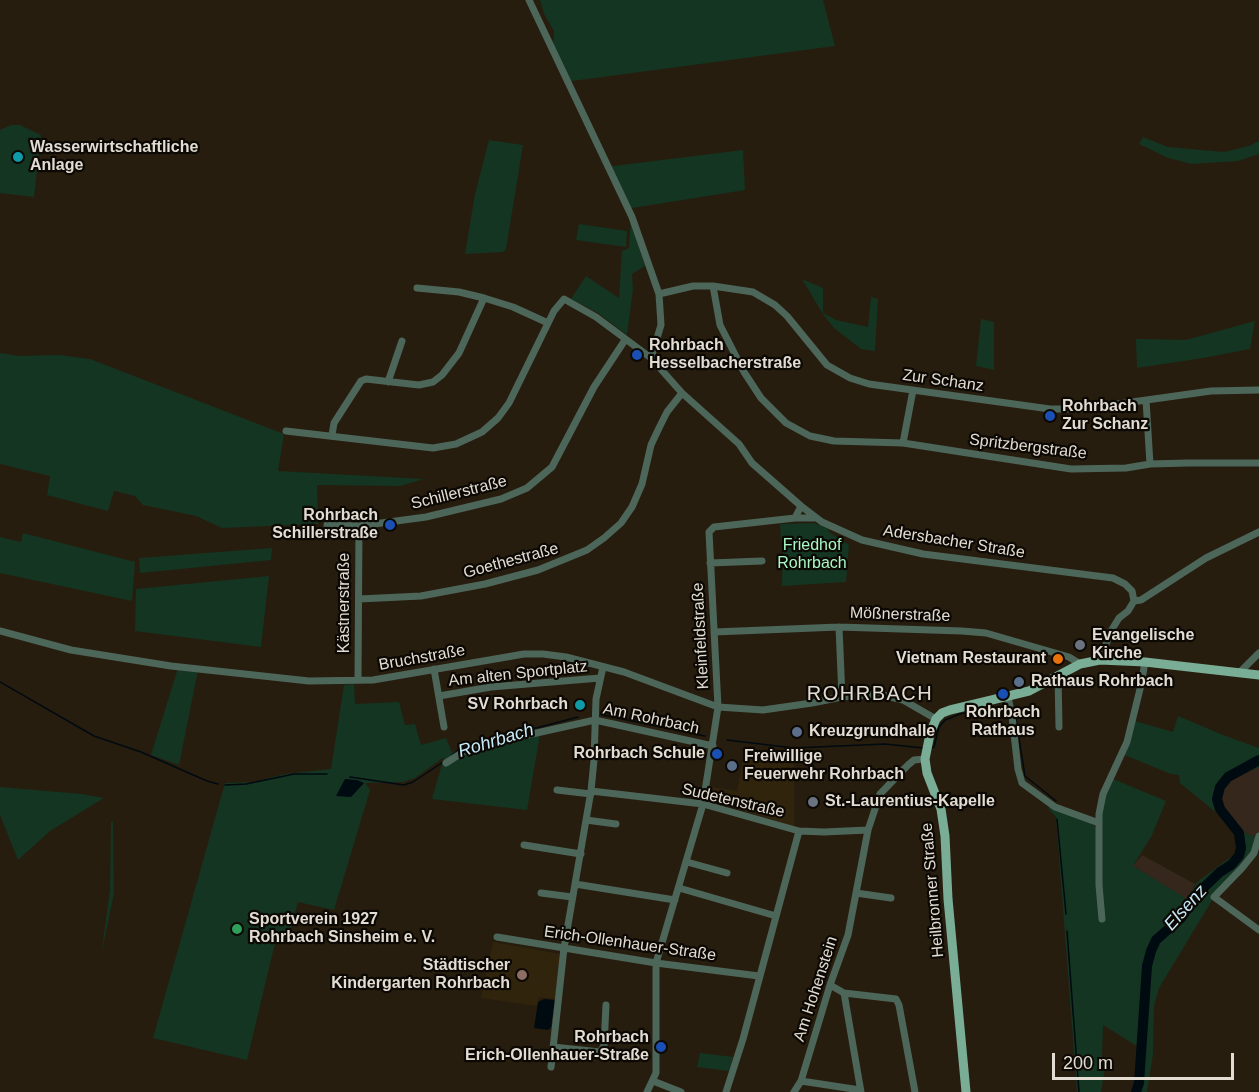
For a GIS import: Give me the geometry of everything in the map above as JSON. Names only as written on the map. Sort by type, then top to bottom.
[{"type":"main road","points":[[926,751],[936,719],[942,712],[1029,691],[1080,664],[1100,660],[1145,662],[1258,675]]},
{"type":"main road","name":"Heilbronner Straße","points":[[926,751],[930,782],[941,809],[945,836],[948,899],[966,1092]]},
{"type":"street","points":[[529,0],[632,217],[659,294],[661,325],[651,358]]},
{"type":"street","name":"Zur Schanz","points":[[659,294],[693,286],[730,287],[753,292],[775,305],[787,316],[835,372],[869,384],[1050,409],[1082,409],[1211,391],[1259,390]]},
{"type":"street","name":"Spritzbergstraße","points":[[713,286],[720,325],[734,354],[761,398],[786,423],[810,436],[834,441],[903,443],[1071,469],[1126,468],[1150,464],[1259,463]]},
{"type":"street","points":[[286,431],[432,447],[456,444],[482,432],[498,418],[509,403],[548,323],[513,307],[484,298],[459,292],[417,288]]},
{"type":"street","points":[[332,435],[334,423],[361,381],[366,379],[419,385],[433,382],[442,375],[459,353],[484,298]]},
{"type":"street","name":"Adersbacher Straße","points":[[548,323],[564,299],[596,317],[651,358],[682,393],[739,444],[752,463],[801,506],[817,518],[862,540],[923,554],[1113,578],[1125,584],[1132,591],[1134,601]]},
{"type":"street","name":"Schillerstraße","points":[[327,525],[359,526],[426,517],[501,499],[527,488],[552,467],[594,387],[625,340]]},
{"type":"street","points":[[388,382],[402,341]]},
{"type":"street","points":[[903,443],[913,390]]},
{"type":"street","name":"Goethestraße","points":[[359,599],[421,596],[485,584],[538,570],[586,550],[621,523],[632,507],[642,484],[651,445],[667,412],[682,393]]},
{"type":"street","points":[[1146,400],[1150,464]]},
{"type":"street","points":[[795,518],[801,506]]},
{"type":"street","name":"Kleinfeldstraße","points":[[653,1081],[656,1073],[656,963],[703,804],[718,707],[709,532],[714,527],[795,518],[817,518]]},
{"type":"street","name":"Kästnerstraße","points":[[358,680],[359,526]]},
{"type":"street","points":[[1100,660],[1110,631],[1134,601],[1141,600],[1206,558],[1259,532]]},
{"type":"street","name":"Kleinfeldstraße","points":[[710,563],[762,561]]},
{"type":"street","points":[[839,627],[842,697]]},
{"type":"street","name":"Mößnerstraße","points":[[714,632],[839,627],[986,633],[1069,657],[1080,664]]},
{"type":"street","name":"Bruchstraße","points":[[0,631],[71,650],[171,666],[309,681],[393,677],[524,654],[566,657],[653,681],[718,707],[769,710],[842,697],[878,694],[915,706],[936,719]]},
{"type":"street","points":[[1240,672],[1259,653]]},
{"type":"street","points":[[1102,919],[1099,885],[1099,823],[1103,794],[1127,742],[1145,662]]},
{"type":"street","points":[[551,1067],[564,948],[591,792],[596,699],[603,667]]},
{"type":"street","name":"Am alten Sportplatz","points":[[434,669],[444,727]]},
{"type":"street","points":[[1059,675],[1059,727]]},
{"type":"street","name":"Am alten Sportplatz","points":[[439,696],[515,685],[600,678]]},
{"type":"street","points":[[1008,697],[1022,783],[1055,807],[1099,823]]},
{"type":"street","name":"Am Rohrbach","points":[[446,763],[478,746],[595,720],[713,746]]},
{"type":"street","name":"Am Hohenstein","points":[[794,1092],[801,1081],[830,985],[848,935],[868,830],[880,794],[908,765],[926,751]]},
{"type":"street","name":"Sudetenstraße","points":[[557,790],[703,804],[799,831],[868,830]]},
{"type":"street","points":[[586,820],[616,824]]},
{"type":"street","points":[[726,1092],[743,1039],[799,831]]},
{"type":"street","points":[[1259,836],[1254,853],[1214,897],[1259,930]]},
{"type":"street","points":[[524,845],[581,854]]},
{"type":"street","points":[[687,862],[727,873]]},
{"type":"street","points":[[575,884],[675,900]]},
{"type":"street","points":[[679,888],[776,916]]},
{"type":"street","points":[[541,893],[573,897]]},
{"type":"street","points":[[856,893],[891,898]]},
{"type":"street","name":"Erich-Ollenhauer-Straße","points":[[497,937],[656,963],[759,976]]},
{"type":"street","points":[[830,985],[844,993],[896,999],[915,1092]]},
{"type":"street","points":[[801,1081],[825,1088],[861,1091],[844,993]]},
{"type":"street","points":[[553,1047],[600,1052],[604,1046],[606,1005]]},
{"type":"street","points":[[647,1092],[653,1081],[681,1092]]},
{"type":"shaded area","points":[[745,749],[794,750],[794,826],[708,800],[711,787],[737,791]]},
{"type":"shaded area","points":[[1259,767],[1258,838],[1238,828],[1220,802],[1221,788],[1229,781]]},
{"type":"shaded area","points":[[345,779],[364,783],[351,797],[336,796]]},
{"type":"shaded area","points":[[1142,855],[1195,884],[1187,900],[1133,866]]},
{"type":"shaded area","name":"Städtischer Kindergarten Rohrbach","points":[[493,942],[560,954],[555,999],[539,997],[537,1006],[481,998]]},
{"type":"shaded area","points":[[544,999],[555,1000],[551,1027],[548,1030],[534,1028],[538,1002]]},
{"type":"green space","points":[[540,0],[823,0],[835,46],[565,82],[549,48],[554,39],[554,31],[544,14]]},
{"type":"green space","points":[[11,125],[20,125],[41,135],[34,197],[0,193],[0,130]]},
{"type":"green space","points":[[1143,137],[1168,147],[1224,152],[1259,141],[1259,154],[1238,161],[1192,164],[1168,158],[1139,144]]},
{"type":"green space","points":[[489,140],[523,145],[506,249],[503,252],[465,254],[475,194]]},
{"type":"green space","points":[[743,150],[745,190],[626,209],[605,167]]},
{"type":"green space","points":[[631,219],[645,266],[632,274],[633,289],[627,335],[598,313],[571,299],[586,276],[619,298],[622,251],[629,248]]},
{"type":"green space","points":[[579,224],[627,231],[626,247],[576,240]]},
{"type":"green space","points":[[802,279],[823,288],[823,313],[836,320],[868,327],[871,297],[878,299],[875,351],[861,349],[834,328],[823,314]]},
{"type":"green space","points":[[981,319],[994,322],[994,370],[976,366]]},
{"type":"green space","points":[[1255,321],[1250,349],[1137,368],[1136,339],[1186,340]]},
{"type":"green space","points":[[0,353],[19,356],[59,355],[90,359],[284,434],[278,471],[424,479],[400,486],[317,485],[318,524],[222,528],[196,516],[143,505],[135,496],[114,491],[108,511],[47,495],[50,476],[0,464]]},
{"type":"green space","name":"Friedhof Rohrbach","points":[[814,523],[828,528],[829,532],[849,545],[846,582],[782,586],[783,543],[781,542],[780,524]]},
{"type":"green space","points":[[23,533],[135,562],[132,601],[0,573],[0,537],[21,542]]},
{"type":"green space","points":[[272,548],[271,560],[140,573],[139,558]]},
{"type":"green space","points":[[269,576],[261,647],[135,631],[136,589]]},
{"type":"green space","points":[[178,668],[198,670],[179,765],[151,755]]},
{"type":"green space","points":[[354,684],[355,704],[399,702],[405,725],[415,724],[421,745],[446,738],[452,753],[477,740],[541,729],[527,810],[432,799],[444,757],[415,778],[403,782],[365,783],[370,790],[334,910],[298,902],[287,941],[276,939],[247,1060],[153,1038],[225,783],[253,782],[285,774],[331,769],[344,685]]},
{"type":"green space","points":[[1178,716],[1259,748],[1259,767],[1229,781],[1221,788],[1220,802],[1238,828],[1258,838],[1254,853],[1214,897],[1159,988],[1154,1006],[1153,1054],[1147,1092],[1132,1092],[1137,1079],[1140,1048],[1103,1025],[1102,1058],[1106,1061],[1101,1092],[1077,1092],[1056,817],[1048,808],[1050,806],[1088,820],[1097,829],[1103,828],[1100,821],[1105,795],[1113,779],[1166,801],[1152,835],[1133,866],[1187,899],[1197,882],[1239,851],[1239,840],[1218,814],[1180,783],[1179,775],[1171,774],[1122,754],[1135,721],[1173,732]]},
{"type":"green space","points":[[0,787],[104,798],[50,831],[18,860],[0,815]]},
{"type":"green space","points":[[113,821],[114,893],[101,956],[110,890],[111,822]]},
{"type":"green space","points":[[700,1053],[733,1057],[729,1071],[697,1067]]},
{"type":"waterway","name":"Rohrbach","points":[[0,682],[94,736],[141,752],[218,784]]},
{"type":"waterway","name":"Rohrbach","points":[[931,748],[934,747],[939,727],[945,720],[960,714],[1005,706]]},
{"type":"waterway","name":"Rohrbach","points":[[1014,707],[1025,776],[1056,801]]},
{"type":"waterway","name":"Rohrbach","points":[[603,715],[705,736]]},
{"type":"waterway","name":"Rohrbach","points":[[502,737],[578,717]]},
{"type":"waterway","name":"Rohrbach","points":[[727,740],[794,748],[885,744],[923,748]]},
{"type":"waterway","name":"Rohrbach","points":[[452,755],[462,747],[471,745]]},
{"type":"waterway","name":"Elsenz","points":[[1136,1092],[1139,1083],[1147,966],[1151,951],[1156,940],[1181,918],[1196,895],[1239,856],[1241,848],[1239,833],[1220,809],[1217,799],[1220,787],[1228,777],[1259,760]]},
{"type":"waterway","name":"Rohrbach","points":[[350,777],[404,785],[413,782],[443,762]]},
{"type":"waterway","name":"Rohrbach","points":[[225,785],[246,784],[294,774],[327,774]]},
{"type":"waterway","name":"Rohrbach","points":[[1057,819],[1066,914]]},
{"type":"waterway","name":"Rohrbach","points":[[1067,931],[1079,1092]]},
{"type":"place","name":"Wasserwirtschaftliche Anlage","points":[[18,157]]},
{"type":"place","name":"Rohrbach Hesselbacherstraße","points":[[637,355]]},
{"type":"place","name":"Rohrbach Zur Schanz","points":[[1050,416]]},
{"type":"place","name":"Rohrbach Schillerstraße","points":[[390,525]]},
{"type":"place","name":"Evangelische Kirche","points":[[1080,645]]},
{"type":"place","name":"Vietnam Restaurant","points":[[1058,659]]},
{"type":"place","name":"Rathaus Rohrbach","points":[[1019,682]]},
{"type":"place","name":"Rohrbach Rathaus","points":[[1003,694]]},
{"type":"place","name":"SV Rohrbach","points":[[580,705]]},
{"type":"place","name":"Kreuzgrundhalle","points":[[797,732]]},
{"type":"place","name":"Rohrbach Schule","points":[[717,754]]},
{"type":"place","name":"Freiwillige Feuerwehr Rohrbach","points":[[732,766]]},
{"type":"place","name":"St.-Laurentius-Kapelle","points":[[813,802]]},
{"type":"place","name":"Sportverein 1927 Rohrbach Sinsheim e. V.","points":[[237,929]]},
{"type":"place","name":"Städtischer Kindergarten Rohrbach","points":[[522,975]]},
{"type":"place","name":"Rohrbach Erich-Ollenhauer-Straße","points":[[661,1047]]},
{"type":"district","name":"ROHRBACH","points":[[870,694]]}]
